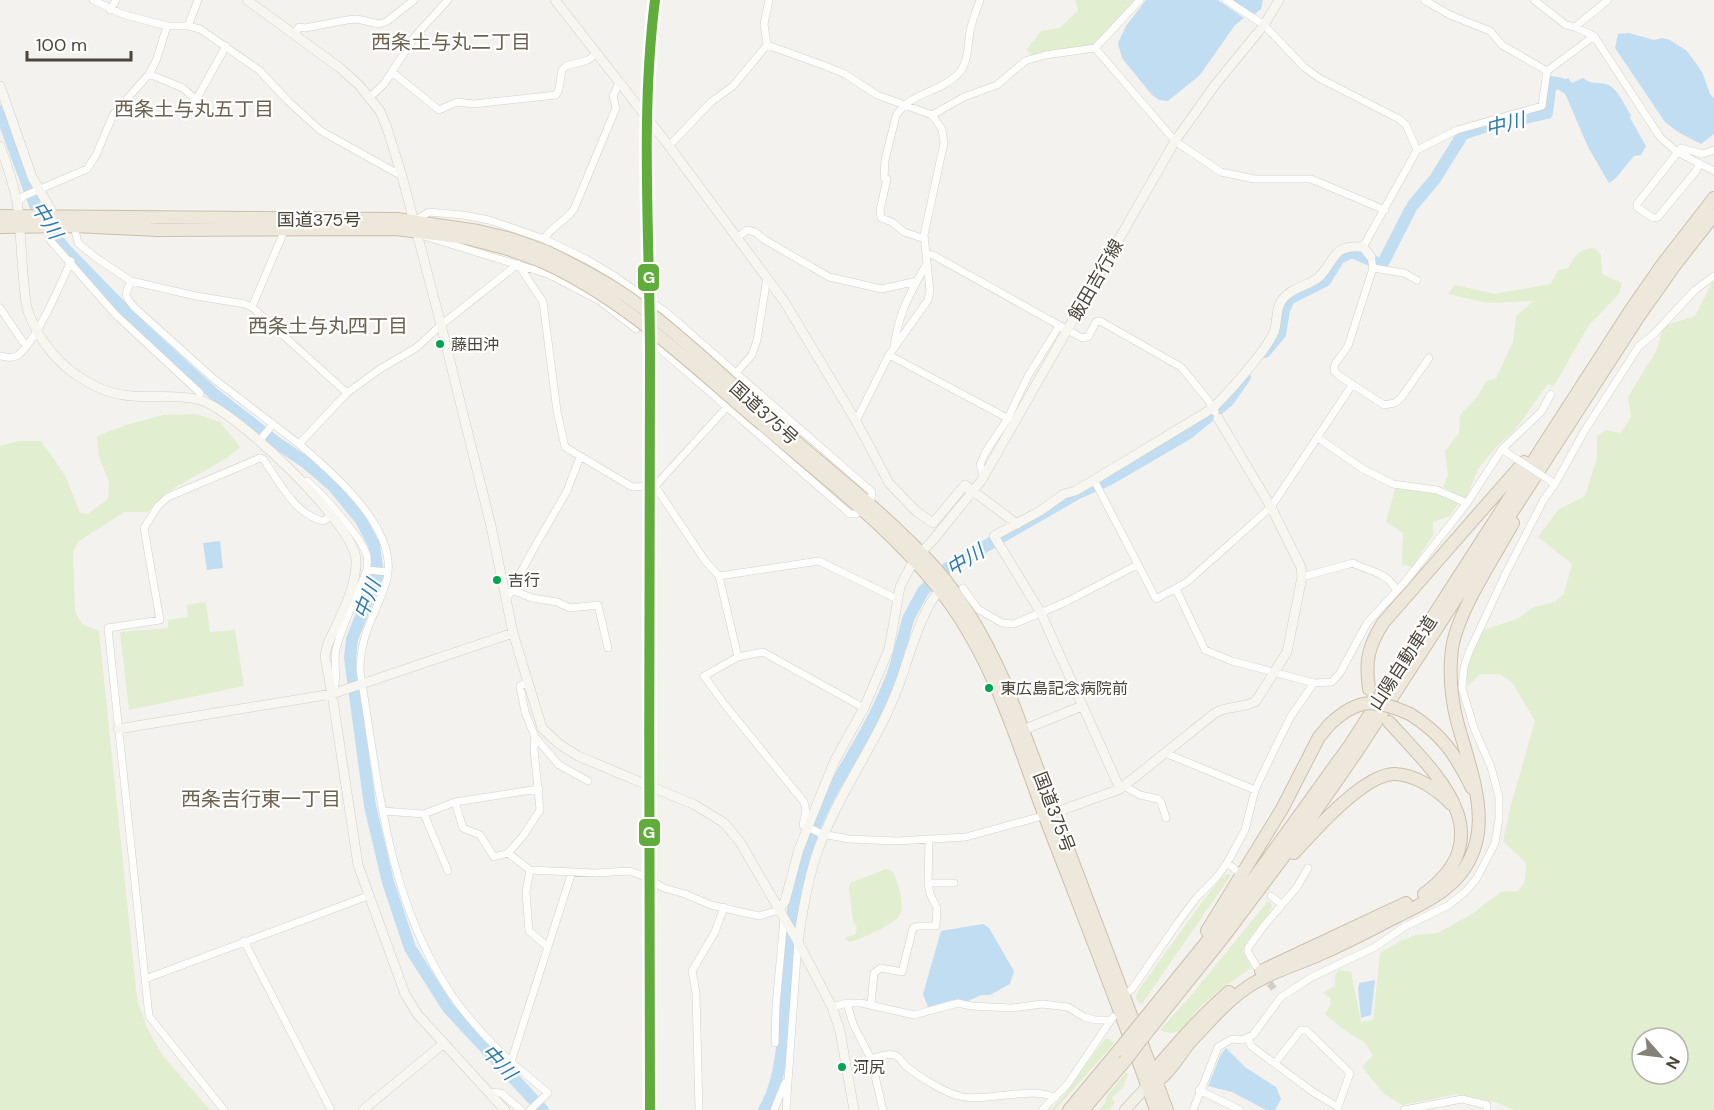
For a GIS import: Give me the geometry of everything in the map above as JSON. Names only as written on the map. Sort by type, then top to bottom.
[{"type":"highway","name":"山陽自動車道","points":[[1083,1110],[1121,1056],[1252,898],[1359,750],[1411,671],[1655,274],[1714,198]]},
{"type":"highway","name":"山陽自動車道","points":[[1149,1022],[1350,745],[1557,431],[1675,265],[1714,215]]},
{"type":"highway","name":"国道375号","points":[[0,216],[19,222]]},
{"type":"highway","name":"国道375号","points":[[37,222],[53,217],[397,219],[415,226]]},
{"type":"highway","name":"国道375号","points":[[0,227],[19,222],[37,222],[71,227],[159,230],[415,226],[478,231],[511,239],[543,251],[630,298],[671,332],[766,422],[865,507],[933,574],[987,666],[1050,814],[1124,995],[1153,1080],[1156,1110]]},
{"type":"highway","points":[[1369,689],[1366,671],[1368,653],[1383,623],[1557,431]]},
{"type":"highway","points":[[1153,1080],[1245,989],[1257,981],[1336,947],[1427,901],[1446,889],[1458,877],[1476,844],[1479,809],[1477,788],[1452,695],[1450,670],[1453,646],[1459,626],[1473,597],[1557,431]]},
{"type":"highway","name":"国道375号","points":[[942,588],[966,600],[995,661],[1023,730],[1115,1017],[1153,1080],[1167,1110]]},
{"type":"highway","points":[[1149,1022],[1282,808],[1319,737],[1344,711],[1364,703],[1388,704],[1410,714],[1442,738],[1462,768],[1479,809]]},
{"type":"highway","points":[[1153,1080],[1210,1009],[1254,975],[1423,895],[1446,874],[1461,843],[1456,809],[1444,784],[1389,722]]},
{"type":"highway","points":[[1252,898],[1351,795],[1373,780],[1393,774],[1413,778],[1443,795],[1456,809]]},
{"type":"highway","name":"山陽自動車道","points":[[1069,1110],[1121,1056]]},
{"type":"main road","points":[[1125,1110],[1153,1080]]},
{"type":"street","points":[[93,0],[110,10],[167,26],[188,26],[200,29],[259,70],[321,131],[402,176]]},
{"type":"street","points":[[110,10],[116,0]]},
{"type":"street","points":[[188,26],[198,0]]},
{"type":"street","points":[[247,0],[340,68],[370,97],[380,111],[387,128],[441,325],[491,526],[513,633],[542,728],[559,744],[578,756],[695,805],[724,823],[740,842],[798,942],[832,1007],[840,1030],[854,1110]]},
{"type":"street","points":[[295,34],[299,27],[347,20],[357,19],[379,24],[386,22],[414,0]]},
{"type":"street","points":[[370,97],[384,84],[415,36],[448,0]]},
{"type":"street","points":[[555,0],[669,146],[784,301],[856,422],[889,483],[916,511],[933,523],[965,485],[1017,524]]},
{"type":"street","points":[[669,146],[711,102],[732,86],[767,45],[764,24],[769,0]]},
{"type":"street","points":[[925,239],[904,232],[892,222],[880,218],[887,179],[884,178],[885,160],[896,116],[905,105],[920,94],[957,76],[963,68],[970,28],[980,0]]},
{"type":"street","points":[[932,115],[964,97],[997,85],[1025,61],[1045,55],[1095,48],[1140,0]]},
{"type":"street","points":[[1226,0],[1264,25],[1304,67],[1318,78],[1399,119],[1406,125],[1417,150]]},
{"type":"street","name":"飯田吉行線","points":[[781,914],[809,828],[835,760],[864,708],[889,649],[900,587],[917,556],[984,476],[1012,420],[1063,329],[1175,141],[1215,85],[1264,25],[1279,0]]},
{"type":"street","points":[[1424,0],[1450,15],[1490,31],[1502,45],[1547,71]]},
{"type":"street","points":[[1534,0],[1566,25],[1594,36],[1660,136],[1677,152],[1712,170]]},
{"type":"street","points":[[1575,27],[1608,0]]},
{"type":"street","points":[[20,199],[87,169],[96,155],[113,115],[149,74],[156,61],[167,26]]},
{"type":"street","points":[[1363,247],[1417,150],[1456,130],[1542,106],[1547,71],[1594,36]]},
{"type":"street","points":[[767,45],[845,74],[877,95],[932,115],[942,129],[944,143],[925,239],[930,291],[928,300],[889,355],[856,422]]},
{"type":"street","points":[[149,74],[183,88],[196,100],[226,46]]},
{"type":"street","points":[[1095,48],[1175,141],[1221,172],[1254,179],[1311,179],[1385,210]]},
{"type":"street","points":[[392,72],[438,110],[457,102],[473,104],[556,95],[562,70],[566,66],[588,60],[596,54]]},
{"type":"street","points":[[543,251],[551,228],[567,219],[574,209],[616,108],[613,96],[619,83]]},
{"type":"street","points":[[0,86],[32,177],[53,217]]},
{"type":"street","points":[[0,146],[20,199],[19,222],[27,310],[45,344],[63,365],[98,387],[129,396],[198,400],[223,411],[260,440],[301,482],[332,516],[350,544],[356,559],[353,580],[327,646],[325,657],[358,866],[405,994],[418,1015],[504,1110]]},
{"type":"street","points":[[1699,164],[1658,217],[1653,218],[1637,207],[1681,148],[1702,154],[1714,150]]},
{"type":"street","points":[[415,226],[427,238],[548,274],[600,301],[636,329]]},
{"type":"street","points":[[71,227],[78,243],[131,281],[252,307],[347,393]]},
{"type":"street","points":[[252,307],[285,229]]},
{"type":"street","points":[[737,238],[747,230],[756,232],[765,240],[829,277],[855,281],[874,288],[892,288],[917,281]]},
{"type":"street","points":[[50,240],[71,261],[115,314],[200,393],[198,400]]},
{"type":"street","points":[[1166,818],[1161,802],[1122,787],[1082,706],[1041,613],[994,536],[1064,494],[1095,481],[1215,412],[1274,333],[1278,307],[1282,300],[1290,292],[1320,277],[1332,257],[1344,249],[1354,246],[1363,247]]},
{"type":"street","points":[[543,251],[561,247],[614,275],[666,312],[678,325],[736,372],[872,492],[871,499],[865,507],[856,514],[850,514],[658,347],[678,325]]},
{"type":"street","points":[[548,274],[561,247]]},
{"type":"street","points":[[1363,247],[1372,263],[1404,273],[1417,280]]},
{"type":"street","points":[[864,708],[763,651],[738,657],[704,676],[804,802],[806,811],[803,825],[823,834],[872,841],[966,837],[1050,814],[1122,787],[1222,709],[1251,705],[1275,673],[1290,642],[1302,577],[1298,560],[1270,507],[1215,412],[1182,367],[1100,321],[1096,322],[1085,338],[1082,338],[927,253]]},
{"type":"street","points":[[0,356],[11,358],[18,355],[27,345],[71,261]]},
{"type":"street","points":[[894,348],[897,323],[903,306],[927,263]]},
{"type":"street","points":[[1372,263],[1348,346],[1335,364],[1334,370],[1352,385],[1384,405],[1395,403],[1429,358]]},
{"type":"street","points":[[518,264],[543,302],[557,411],[565,447],[632,487],[655,486],[727,407],[736,372],[752,355],[757,340],[767,278]]},
{"type":"street","points":[[299,444],[347,393],[380,369],[417,348],[441,325],[518,264]]},
{"type":"street","points":[[600,301],[614,275]]},
{"type":"street","points":[[1193,1110],[1218,1047],[1232,1039],[1248,1039],[1281,997],[1339,962],[1375,947],[1404,927],[1449,906],[1477,878],[1488,859],[1496,835],[1499,797],[1491,766],[1467,708],[1462,688],[1464,667],[1506,573],[1543,501],[1585,430],[1639,346],[1654,334],[1695,290],[1714,276]]},
{"type":"street","points":[[131,281],[126,298],[135,308],[214,379],[328,469],[354,496],[379,534],[386,553],[387,572],[361,648],[362,684],[382,811],[396,869],[419,937],[446,986],[466,1015],[487,1039],[548,1093],[530,1110]]},
{"type":"street","points":[[0,308],[27,345]]},
{"type":"street","points":[[889,355],[1012,420]]},
{"type":"street","points":[[1095,481],[1156,599],[1176,589],[1199,572],[1270,507],[1352,385]]},
{"type":"street","points":[[1176,589],[1205,650],[1232,661],[1314,683],[1332,682],[1340,673],[1367,623],[1397,591],[1467,503],[1504,451],[1541,412],[1551,394]]},
{"type":"street","points":[[260,440],[273,424]]},
{"type":"street","points":[[1318,438],[1363,469],[1393,484],[1437,490],[1467,503]]},
{"type":"street","points":[[1504,451],[1554,483]]},
{"type":"street","points":[[506,600],[567,491],[580,457]]},
{"type":"street","points":[[224,1110],[149,1016],[108,628],[160,620],[144,528],[158,506],[168,497],[260,458],[299,509],[314,519],[323,521],[332,516]]},
{"type":"street","points":[[301,482],[307,481],[324,495],[367,555],[369,571],[339,638],[334,657],[337,683],[332,694]]},
{"type":"street","points":[[655,486],[706,562],[719,576],[738,657]]},
{"type":"street","points":[[719,576],[819,561],[890,598],[897,599]]},
{"type":"street","points":[[1302,577],[1353,563],[1385,576],[1392,581],[1397,591]]},
{"type":"street","points":[[963,588],[966,600],[978,609],[1008,624],[1023,621],[1041,613],[1137,565]]},
{"type":"street","points":[[369,571],[387,572]]},
{"type":"street","points":[[786,1110],[798,942],[803,904],[816,856],[823,834],[884,722],[923,617],[942,588]]},
{"type":"street","points":[[512,590],[570,608],[598,605],[608,648]]},
{"type":"street","points":[[118,729],[332,694],[513,633]]},
{"type":"street","points":[[527,683],[520,686],[525,712],[535,737],[559,765],[588,781]]},
{"type":"street","points":[[1124,995],[1132,989],[1197,897],[1227,863],[1245,830],[1255,790],[1291,716],[1314,683]]},
{"type":"street","points":[[1023,730],[1082,706]]},
{"type":"street","points":[[455,802],[463,828],[480,835],[494,856],[508,853],[524,836],[540,810],[534,749],[535,737]]},
{"type":"street","points":[[1165,753],[1255,790]]},
{"type":"street","points":[[382,811],[423,814],[455,802],[539,789]]},
{"type":"street","points":[[423,814],[448,871]]},
{"type":"street","points":[[871,1004],[874,973],[881,968],[902,972],[914,928],[936,926],[937,908],[930,894],[928,883],[930,839]]},
{"type":"street","points":[[508,853],[530,870],[630,871],[641,874],[664,888],[711,905],[759,916],[781,914]]},
{"type":"street","points":[[1227,863],[1236,870]]},
{"type":"street","points":[[1256,966],[1248,948],[1281,904],[1297,887],[1308,868]]},
{"type":"street","points":[[530,870],[526,892],[529,931],[548,947]]},
{"type":"street","points":[[511,1062],[572,872]]},
{"type":"street","points":[[928,883],[954,883]]},
{"type":"street","points":[[144,979],[368,896]]},
{"type":"street","points":[[1271,896],[1281,904]]},
{"type":"street","points":[[699,1110],[696,993],[693,971],[715,932],[724,907]]},
{"type":"street","points":[[775,1043],[781,914]]},
{"type":"street","points":[[244,941],[331,1110]]},
{"type":"street","points":[[1275,990],[1281,997]]},
{"type":"street","points":[[832,1007],[848,1003],[871,1004],[914,1015],[958,1004],[1012,1008],[1042,1004],[1068,1007],[1084,1017],[1095,1020],[1115,1017]]},
{"type":"street","points":[[848,1003],[853,1024],[871,1059],[883,1110]]},
{"type":"street","points":[[1042,1110],[1073,1076],[1115,1017]]},
{"type":"street","points":[[1248,1039],[1251,1046],[1313,1092],[1338,1107],[1350,1073],[1306,1030],[1301,1030],[1275,1063]]},
{"type":"street","points":[[363,1110],[444,1043]]},
{"type":"street","points":[[871,1059],[892,1054],[897,1056],[922,1077],[962,1097],[1022,1094],[1055,1098]]},
{"type":"street","points":[[774,1110],[785,1083],[788,1082]]},
{"type":"street","points":[[1199,1090],[1240,1110]]},
{"type":"street","points":[[488,1092],[501,1092],[521,1110]]},
{"type":"street","points":[[1404,1110],[1438,1107],[1462,1099],[1487,1105],[1487,1110]]},
{"type":"green space","points":[[1075,0],[1145,0],[1095,48],[1034,58],[1026,50],[1041,31],[1060,28],[1078,10]]},
{"type":"green space","points":[[1594,248],[1601,255],[1602,274],[1622,283],[1619,294],[1589,325],[1554,386],[1548,384],[1514,431],[1498,445],[1478,469],[1466,499],[1443,487],[1448,475],[1445,451],[1459,433],[1460,415],[1477,397],[1486,382],[1496,378],[1513,342],[1516,316],[1533,301],[1488,303],[1448,294],[1455,285],[1495,294],[1550,284],[1559,270],[1568,268],[1578,253]]},
{"type":"green space","points":[[1714,279],[1714,1110],[1514,1110],[1495,1102],[1456,1094],[1403,1105],[1384,1094],[1362,1067],[1373,1055],[1364,1042],[1325,1014],[1331,1004],[1330,998],[1323,993],[1335,986],[1335,976],[1339,970],[1351,972],[1361,1022],[1373,1020],[1380,953],[1416,935],[1438,933],[1472,914],[1501,892],[1518,891],[1525,882],[1526,863],[1503,841],[1535,721],[1512,682],[1499,674],[1480,674],[1468,686],[1468,665],[1483,630],[1517,619],[1534,607],[1555,602],[1564,594],[1572,564],[1538,537],[1559,509],[1585,496],[1597,458],[1597,436],[1606,430],[1621,433],[1631,416],[1628,397],[1656,351],[1664,326],[1695,316]]},
{"type":"green space","points":[[196,414],[220,422],[240,447],[227,458],[174,488],[147,512],[124,512],[79,541],[73,552],[75,611],[82,624],[99,631],[137,998],[147,1028],[163,1056],[210,1110],[0,1110],[0,446],[18,441],[41,441],[65,475],[80,513],[88,514],[108,499],[109,482],[99,457],[97,436],[163,415]]},
{"type":"green space","points":[[1395,489],[1433,492],[1459,503],[1450,516],[1433,522],[1433,535],[1412,567],[1402,564],[1403,533],[1386,522]]},
{"type":"green space","points":[[206,602],[210,632],[235,630],[244,686],[129,710],[120,632],[168,628],[168,620],[188,617],[187,605]]},
{"type":"green space","points":[[886,869],[892,871],[899,887],[902,906],[899,916],[876,931],[849,942],[845,938],[855,934],[857,928],[853,921],[850,883]]},
{"type":"green space","points":[[1227,874],[1231,875],[1142,1004],[1138,1003],[1136,997],[1140,988],[1202,902],[1221,878]]},
{"type":"green space","points":[[1268,901],[1272,905],[1270,910],[1243,951],[1251,968],[1210,998],[1180,1030],[1171,1033],[1160,1030],[1193,993]]},
{"type":"green space","points":[[1105,1039],[1114,1043],[1055,1110],[1050,1110],[1060,1100]]},
{"type":"green space","points":[[1126,1072],[1128,1075],[1123,1087],[1112,1098],[1115,1103],[1109,1110],[1099,1110],[1106,1102],[1106,1097]]},
{"type":"water","points":[[1146,0],[1218,0],[1244,18],[1235,25],[1200,75],[1168,101],[1159,100],[1152,95],[1122,58],[1118,43],[1126,26]]},
{"type":"water","points":[[1233,0],[1263,0],[1261,9],[1254,15]]},
{"type":"water","points":[[1629,33],[1654,40],[1662,38],[1670,40],[1687,51],[1702,72],[1710,94],[1714,98],[1714,134],[1701,144],[1665,122],[1615,48],[1618,34]]},
{"type":"water","points":[[1568,78],[1572,83],[1583,78],[1592,83],[1606,84],[1614,89],[1631,115],[1630,118],[1646,146],[1641,155],[1634,156],[1609,183],[1588,147],[1561,84],[1562,80]]},
{"type":"water","points":[[220,541],[223,568],[207,570],[203,543]]},
{"type":"water","points":[[983,924],[989,928],[1014,971],[1010,984],[990,995],[981,995],[968,1001],[953,1000],[928,1007],[923,994],[941,931]]},
{"type":"water","points":[[1375,980],[1371,1015],[1361,1018],[1359,983]]},
{"type":"water","points":[[1226,1048],[1245,1067],[1276,1087],[1281,1099],[1275,1110],[1266,1110],[1232,1092],[1208,1086],[1221,1054]]},
{"type":"waterway","name":"中川","points":[[1413,205],[1435,179],[1463,134],[1547,113],[1551,82],[1561,84],[1573,92]]},
{"type":"waterway","name":"中川","points":[[0,111],[35,205],[48,228],[67,251],[143,329],[214,394],[305,462],[333,486],[361,520],[374,545],[378,574],[352,639],[350,658],[370,806],[388,882],[410,948],[448,1008],[543,1110]]},
{"type":"waterway","name":"中川","points":[[1265,352],[1280,334],[1284,310],[1289,299],[1325,281],[1339,258],[1352,252],[1380,264],[1384,261],[1410,210]]},
{"type":"waterway","name":"中川","points":[[764,1110],[778,1075],[784,1032],[791,923],[808,846],[824,807],[887,689],[896,666],[908,619],[923,591],[946,569],[1187,434],[1228,401],[1245,377]]},
{"type":"tunnel","points":[[1263,975],[1275,990]]},
{"type":"railway","points":[[649,35],[652,0]]},
{"type":"transit line","name":"G","points":[[650,1110],[650,357],[647,133],[650,44],[655,0]]},
{"type":"place","name":"藤田沖","points":[[440,344]]},
{"type":"place","name":"吉行","points":[[497,580]]},
{"type":"place","name":"東広島記念病院前","points":[[989,688]]},
{"type":"place","name":"河尻","points":[[842,1067]]},
{"type":"district","name":"西条土与丸二丁目","points":[[451,42]]},
{"type":"district","name":"西条土与丸五丁目","points":[[194,109]]},
{"type":"district","name":"西条土与丸四丁目","points":[[328,326]]},
{"type":"district","name":"西条吉行東一丁目","points":[[261,799]]}]
